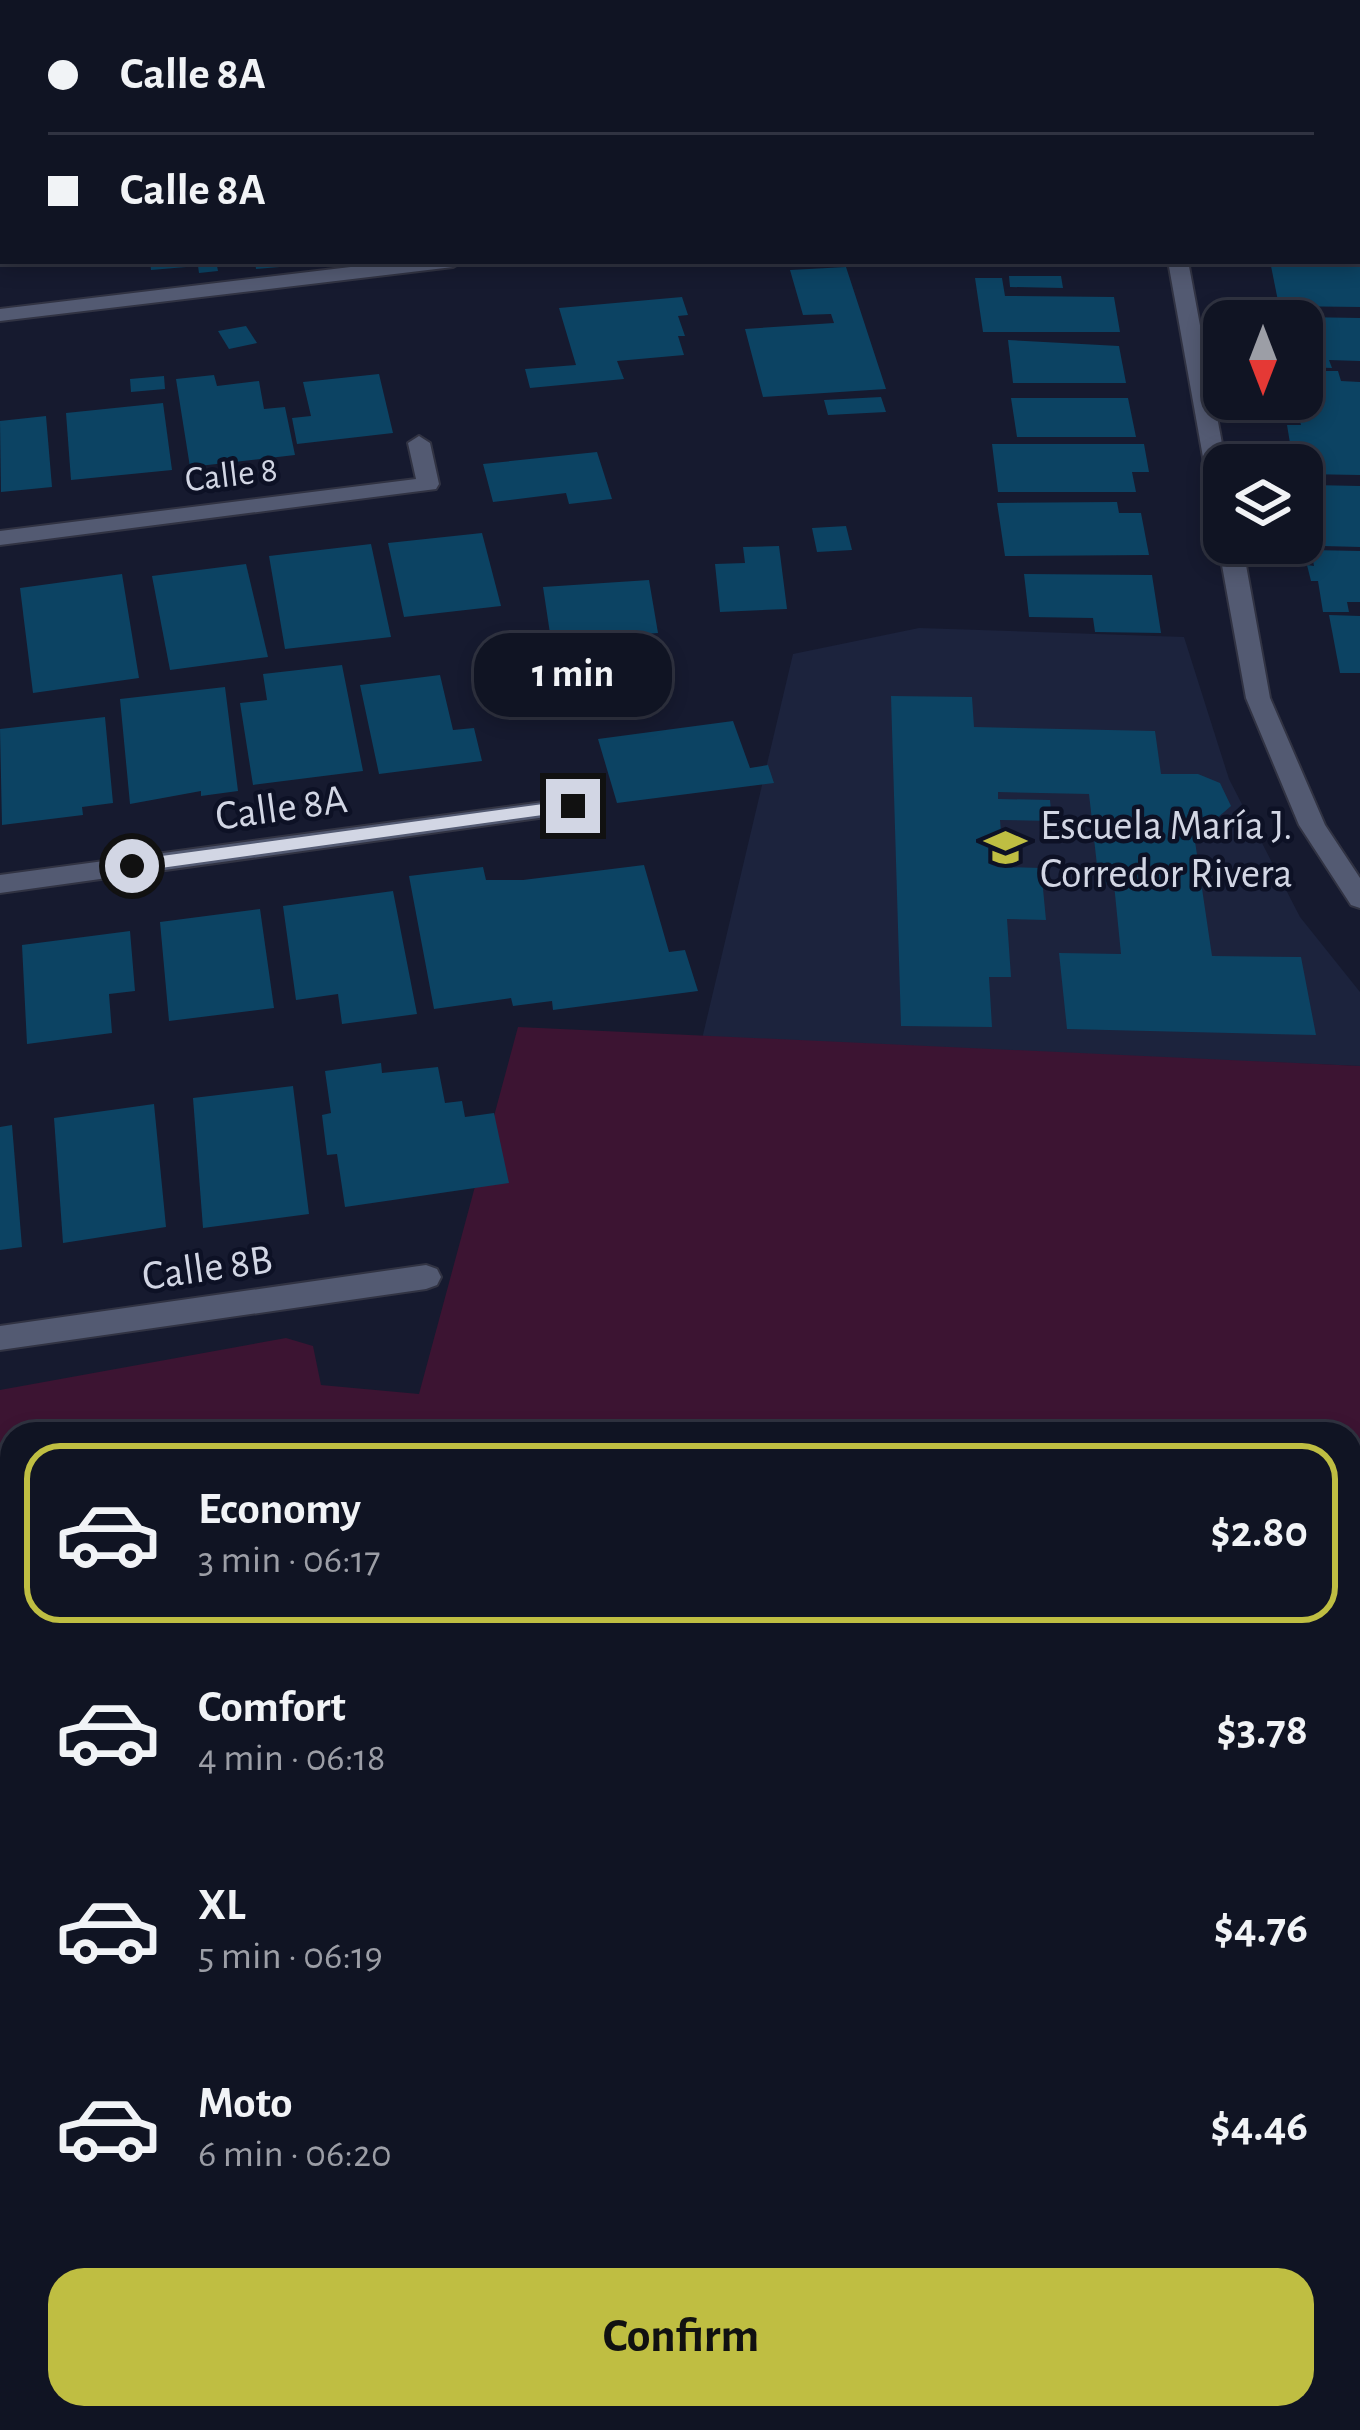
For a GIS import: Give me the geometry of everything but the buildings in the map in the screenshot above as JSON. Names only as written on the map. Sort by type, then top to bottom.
[{"type":"street","points":[[0,314],[427,264]]},
{"type":"street","points":[[1179,264],[1211,444]]},
{"type":"street","name":"Calle 8","points":[[0,538],[428,484],[419,443]]},
{"type":"street","points":[[1234,564],[1258,698],[1312,825],[1360,899]]},
{"type":"street","name":"Calle 8A","points":[[0,884],[573,806]]},
{"type":"street","name":"Calle 8B","points":[[0,1338],[426,1277]]},
{"type":"shaded area","name":"Escuela María J. Corredor Rivera","points":[[919,628],[1184,637],[1229,779],[1300,917],[1360,992],[1360,1066],[702,1039],[793,654]]},
{"type":"shaded area","points":[[518,1027],[1360,1066],[1360,1422],[0,1422],[0,1390],[286,1338],[313,1346],[321,1385],[419,1394]]},
{"type":"place","name":"Escuela María J. Corredor Rivera","points":[[1006,848]]},
{"type":"route","points":[[132,866],[573,806]]}]
